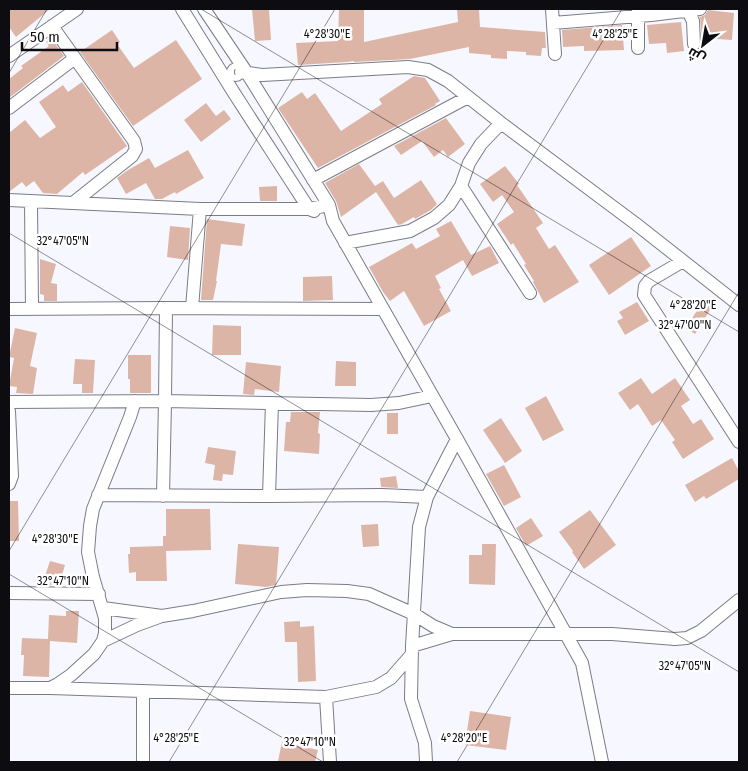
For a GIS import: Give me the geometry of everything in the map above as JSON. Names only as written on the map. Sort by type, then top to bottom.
[{"type":"street","points":[[9,56],[77,9]]},
{"type":"street","points":[[182,9],[235,73],[329,205],[333,221],[345,243],[582,663],[602,762]]},
{"type":"street","points":[[204,9],[235,73],[309,209],[333,221]]},
{"type":"street","points":[[552,9],[555,54]]},
{"type":"street","points":[[553,24],[596,14],[691,9],[694,44]]},
{"type":"street","points":[[638,12],[638,48]]},
{"type":"street","points":[[52,26],[134,141],[136,149],[132,156],[74,203]]},
{"type":"street","points":[[9,108],[75,58]]},
{"type":"street","points":[[235,73],[262,75],[408,67],[428,70],[448,81],[739,305]]},
{"type":"street","points":[[313,180],[468,97]]},
{"type":"street","points":[[345,243],[410,231],[434,218],[449,205],[461,186],[469,163],[481,144],[501,123]]},
{"type":"street","points":[[461,186],[530,293]]},
{"type":"street","points":[[9,200],[200,209],[309,209],[329,205]]},
{"type":"street","points":[[31,201],[32,309]]},
{"type":"street","points":[[192,308],[200,209]]},
{"type":"street","points":[[682,261],[649,281],[645,286],[644,294],[739,442]]},
{"type":"street","points":[[163,496],[166,308]]},
{"type":"street","points":[[9,309],[383,309]]},
{"type":"street","points":[[9,402],[165,401],[371,405],[399,403],[432,396]]},
{"type":"street","points":[[50,688],[71,675],[94,654],[103,641],[105,618],[88,552],[93,509],[135,401]]},
{"type":"street","points":[[269,496],[272,403]]},
{"type":"street","points":[[9,411],[12,476],[9,484]]},
{"type":"street","points":[[426,762],[424,743],[411,699],[419,527],[427,497],[457,439]]},
{"type":"street","points":[[98,495],[269,496],[382,494],[427,497]]},
{"type":"street","points":[[103,641],[162,616],[281,592],[306,590],[347,591],[370,594],[452,634]]},
{"type":"street","points":[[9,593],[98,594]]},
{"type":"street","points":[[9,688],[326,697],[376,687],[390,678],[412,650],[452,634],[612,634],[675,639],[687,638],[701,631],[739,600]]},
{"type":"street","points":[[103,608],[162,616]]},
{"type":"street","points":[[143,691],[143,762]]},
{"type":"street","points":[[326,697],[330,762]]},
{"type":"building","points":[[9,9],[50,9],[16,37],[9,27]]},
{"type":"building","points":[[252,9],[269,9],[271,40],[255,41]]},
{"type":"building","points":[[339,9],[364,9],[364,42],[458,22],[457,9],[479,9],[480,27],[545,32],[546,48],[542,48],[541,56],[526,55],[526,52],[507,51],[507,59],[491,58],[491,55],[469,53],[469,47],[410,59],[298,65],[296,43],[338,41]]},
{"type":"building","points":[[708,10],[734,13],[732,40],[702,38],[700,17],[705,15]]},
{"type":"building","points":[[681,22],[684,51],[667,53],[666,43],[649,44],[647,25]]},
{"type":"building","points":[[622,25],[624,50],[584,51],[584,46],[563,47],[562,30]]},
{"type":"building","points":[[112,30],[120,42],[117,44],[134,68],[176,40],[202,79],[133,126],[80,52]]},
{"type":"building","points":[[51,38],[64,56],[9,98],[9,79],[23,68],[21,66],[49,46],[46,42]]},
{"type":"building","points":[[414,76],[425,78],[440,101],[436,105],[318,168],[278,108],[302,92],[307,99],[315,93],[341,131],[382,104],[379,99]]},
{"type":"building","points":[[82,82],[127,146],[85,175],[83,172],[57,194],[43,193],[34,181],[26,187],[22,182],[9,192],[9,133],[25,120],[40,138],[56,127],[39,102],[63,85],[68,92]]},
{"type":"building","points":[[206,103],[216,116],[224,110],[231,119],[201,142],[184,120]]},
{"type":"building","points":[[446,118],[465,144],[448,157],[443,150],[434,157],[422,141],[401,155],[394,146]]},
{"type":"building","points":[[188,150],[204,178],[176,194],[175,192],[162,199],[155,199],[146,183],[126,194],[117,178],[149,158],[155,168]]},
{"type":"building","points":[[359,164],[375,186],[383,181],[394,198],[421,180],[437,204],[431,210],[415,219],[414,217],[398,225],[376,192],[341,217],[336,201],[325,183]]},
{"type":"building","points":[[505,166],[519,184],[517,185],[543,223],[536,228],[549,249],[555,245],[579,282],[544,303],[524,265],[526,264],[513,243],[511,245],[497,224],[514,212],[502,195],[493,202],[480,184]]},
{"type":"building","points":[[277,186],[277,201],[260,201],[259,187]]},
{"type":"building","points":[[207,219],[245,224],[242,246],[221,244],[213,300],[201,300]]},
{"type":"building","points":[[451,221],[471,255],[490,246],[499,263],[472,276],[463,260],[435,276],[441,288],[439,289],[451,311],[424,326],[404,291],[390,301],[369,267],[412,243],[416,249],[440,236],[436,229]]},
{"type":"building","points":[[170,226],[190,228],[188,260],[167,257]]},
{"type":"building","points":[[631,237],[651,266],[609,295],[589,265]]},
{"type":"building","points":[[40,259],[56,264],[51,283],[57,284],[57,301],[44,301],[44,295],[40,294]]},
{"type":"building","points":[[332,276],[333,300],[303,301],[303,277]]},
{"type":"building","points":[[703,301],[712,307],[695,334],[686,328]]},
{"type":"building","points":[[637,302],[649,321],[625,335],[617,321],[623,318],[619,312]]},
{"type":"building","points":[[213,325],[241,326],[241,355],[212,355]]},
{"type":"building","points":[[15,328],[37,333],[30,366],[37,368],[33,394],[16,393],[17,387],[9,386],[14,358],[9,357]]},
{"type":"building","points":[[128,355],[151,355],[151,393],[130,393]]},
{"type":"building","points":[[75,359],[95,360],[93,393],[82,393],[82,384],[73,384]]},
{"type":"building","points":[[336,361],[356,362],[356,386],[335,386]]},
{"type":"building","points":[[246,362],[281,366],[279,392],[255,389],[254,395],[243,394]]},
{"type":"building","points":[[641,378],[652,394],[675,378],[690,400],[681,406],[693,424],[701,419],[714,439],[683,459],[672,442],[675,440],[661,420],[652,426],[638,404],[630,410],[618,393]]},
{"type":"building","points":[[546,396],[564,430],[543,441],[525,408]]},
{"type":"building","points":[[291,412],[320,412],[319,454],[284,451],[286,422],[290,422]]},
{"type":"building","points":[[387,413],[398,413],[398,434],[387,434]]},
{"type":"building","points":[[501,418],[522,451],[505,463],[483,430]]},
{"type":"building","points":[[208,447],[236,451],[233,475],[223,474],[222,481],[213,480],[215,465],[205,463]]},
{"type":"building","points":[[732,458],[739,471],[739,479],[706,499],[704,496],[695,502],[685,485]]},
{"type":"building","points":[[504,465],[521,497],[504,506],[486,474]]},
{"type":"building","points":[[396,476],[398,488],[381,487],[380,478]]},
{"type":"building","points":[[9,501],[18,501],[19,541],[9,541]]},
{"type":"building","points":[[166,509],[210,509],[211,550],[166,551],[167,581],[136,581],[136,572],[129,573],[128,554],[130,554],[130,547],[163,546],[163,536],[166,536]]},
{"type":"building","points":[[590,510],[616,545],[584,569],[559,532]]},
{"type":"building","points":[[531,518],[543,536],[526,546],[516,528]]},
{"type":"building","points":[[378,524],[379,546],[363,547],[361,525]]},
{"type":"building","points":[[238,544],[279,547],[276,585],[266,587],[235,584]]},
{"type":"building","points":[[482,544],[496,544],[495,585],[469,584],[469,555],[482,555]]},
{"type":"building","points":[[50,561],[65,565],[59,585],[42,585]]},
{"type":"building","points":[[66,611],[79,611],[77,643],[50,641],[49,677],[23,676],[24,655],[21,655],[22,638],[48,639],[49,615],[66,616]]},
{"type":"building","points":[[300,621],[300,627],[314,626],[316,681],[298,682],[297,642],[285,642],[284,622]]},
{"type":"building","points":[[470,711],[511,717],[506,750],[465,745]]},
{"type":"building","points":[[282,742],[318,750],[315,762],[278,761]]}]
